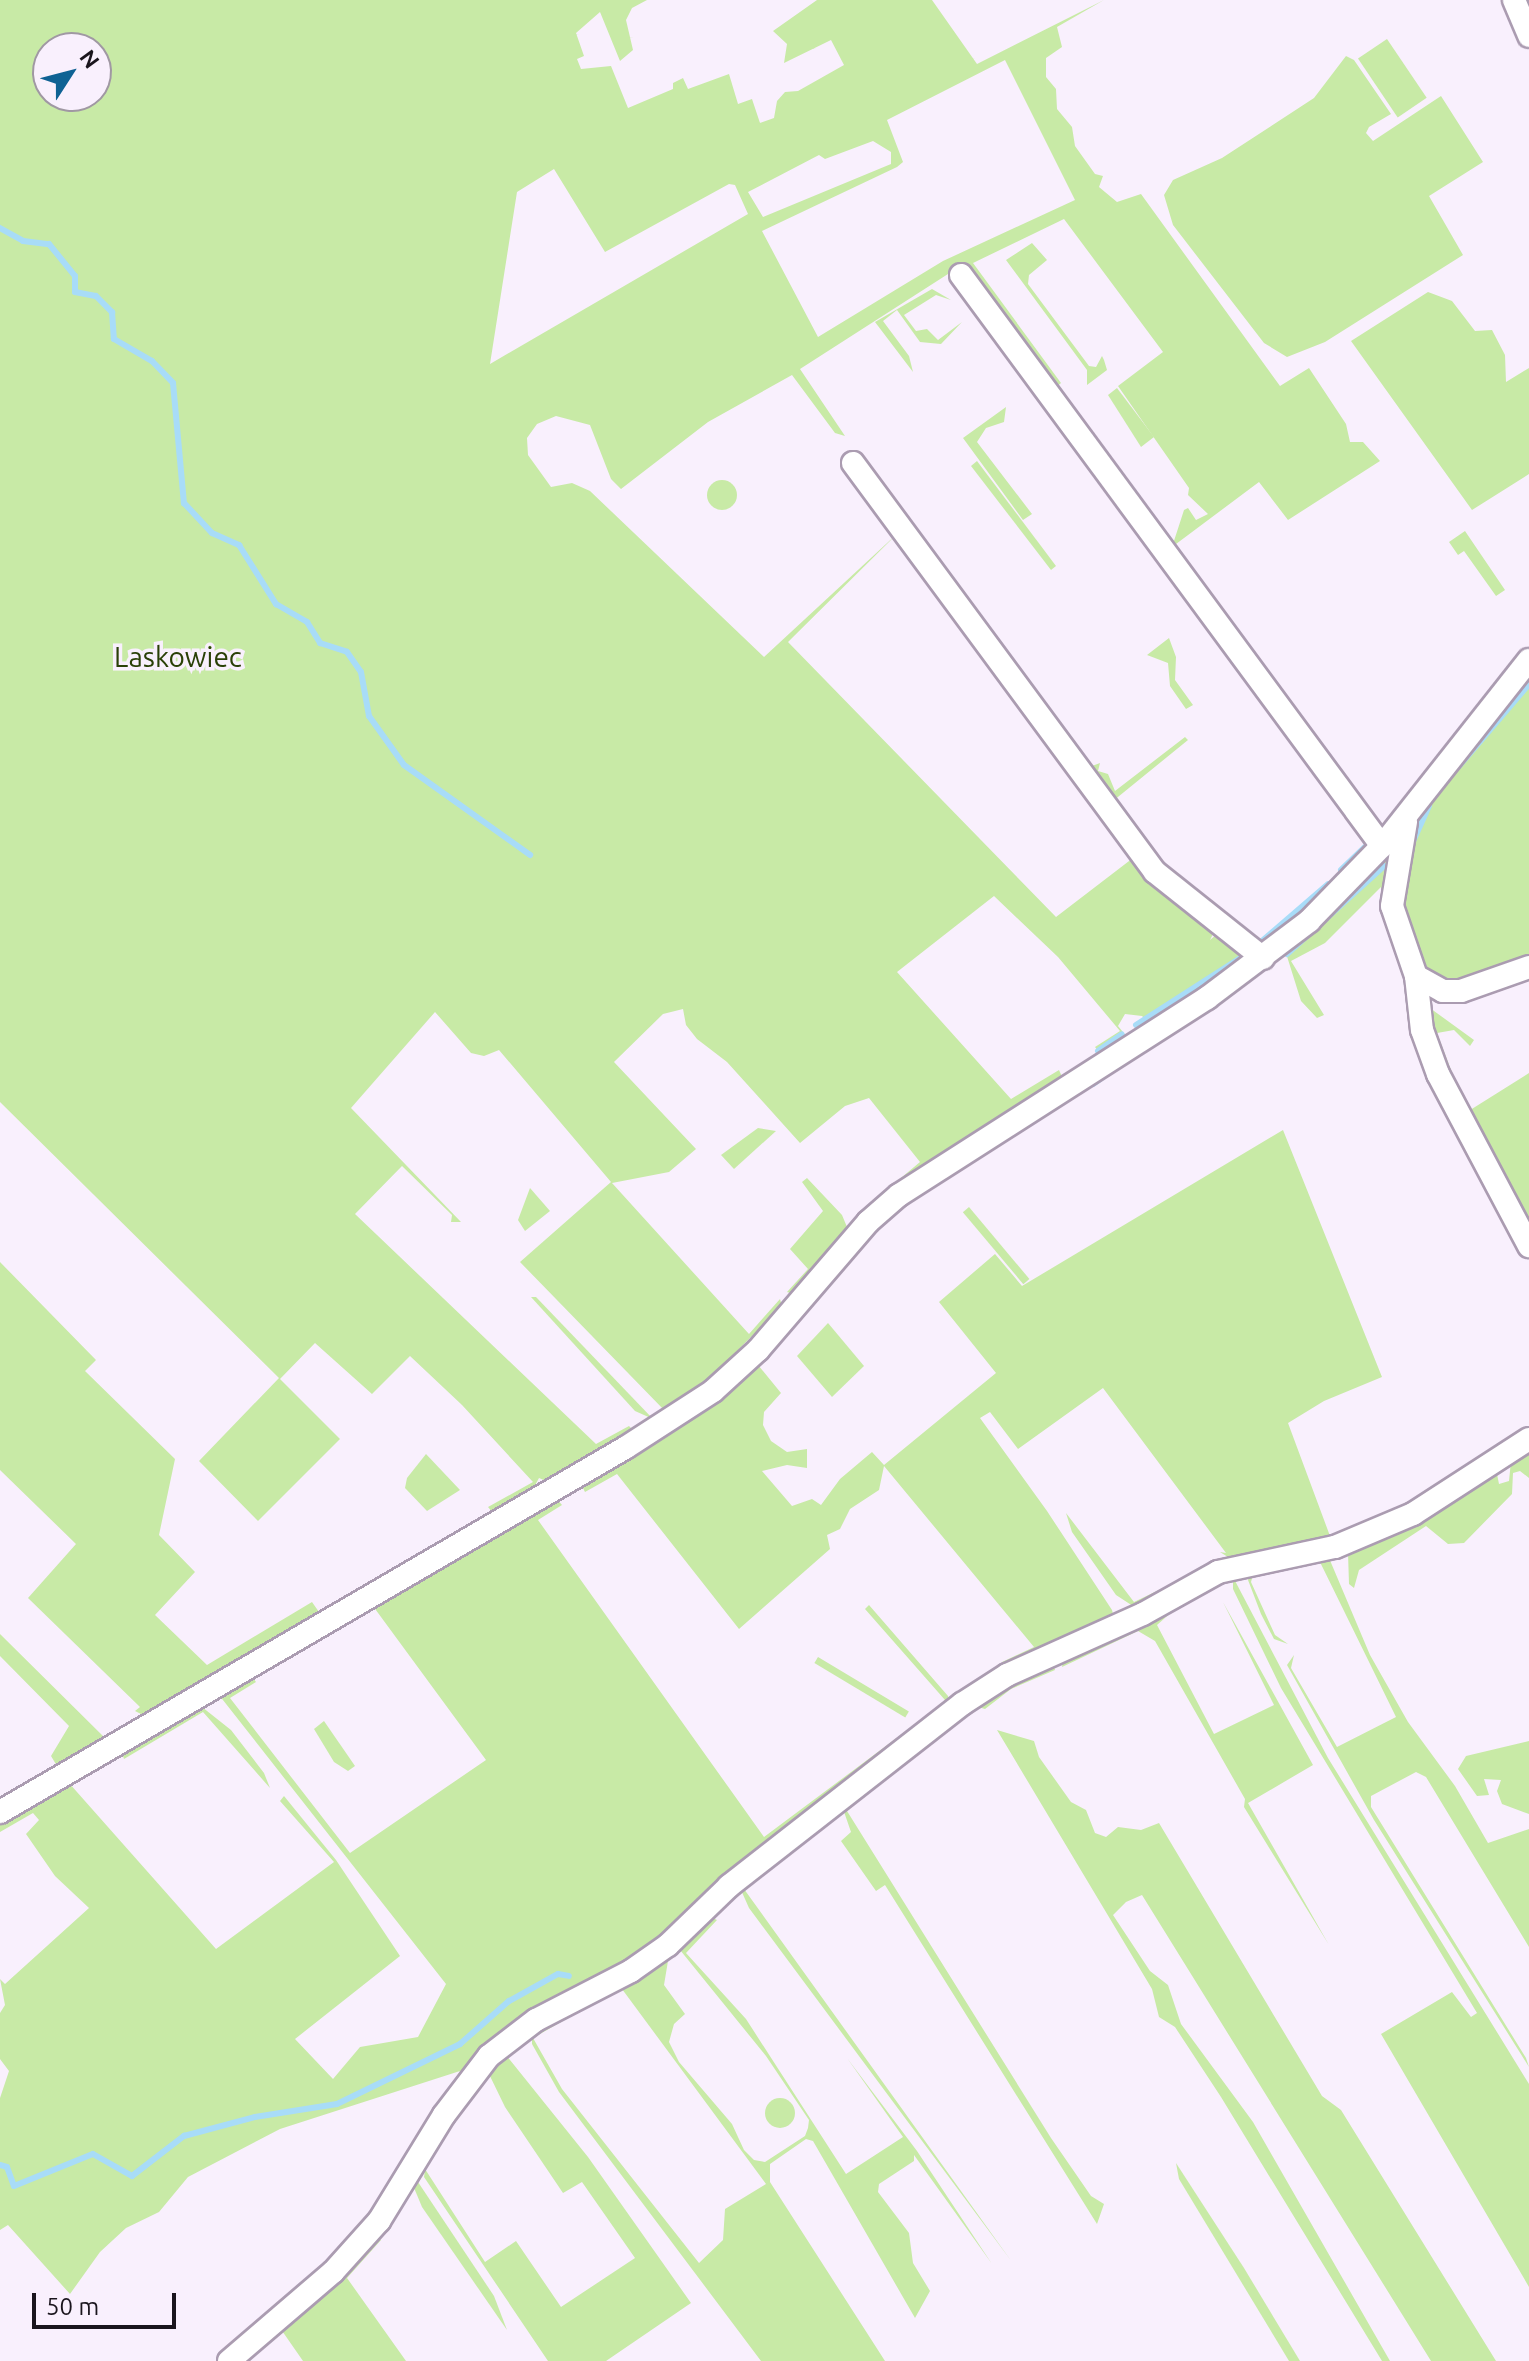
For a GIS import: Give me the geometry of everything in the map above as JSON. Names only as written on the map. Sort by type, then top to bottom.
[{"type":"street","points":[[1514,0],[1529,36]]},
{"type":"street","points":[[961,275],[1382,846]]},
{"type":"street","points":[[853,463],[1155,872],[1263,958]]},
{"type":"street","points":[[0,1812],[668,1422],[745,1364],[868,1222],[899,1195],[1263,958],[1309,921],[1382,846],[1529,660]]},
{"type":"street","points":[[1408,813],[1392,906],[1416,976],[1422,1030],[1433,1064],[1529,1246]]},
{"type":"street","points":[[1416,976],[1443,991],[1461,991],[1529,967]]},
{"type":"street","points":[[229,2361],[354,2250],[392,2204],[460,2091],[505,2042],[658,1952],[729,1886],[975,1695],[1218,1572],[1335,1547],[1413,1514],[1529,1439]]},
{"type":"green space","name":"Laskowiec","points":[[0,0],[647,0],[632,8],[626,20],[633,50],[620,61],[600,12],[576,33],[584,56],[577,59],[581,69],[611,66],[628,108],[673,89],[673,83],[683,78],[688,89],[729,74],[738,104],[752,99],[760,123],[774,118],[777,101],[785,92],[798,91],[844,65],[831,40],[784,63],[787,44],[773,31],[817,0],[932,0],[977,64],[1104,0],[1057,27],[1062,47],[1046,58],[1046,77],[1056,89],[1057,109],[1072,127],[1075,146],[1095,174],[1103,176],[1099,187],[1117,202],[1141,194],[1280,386],[1309,368],[1346,424],[1350,442],[1363,442],[1380,461],[1288,520],[1259,482],[1172,547],[1184,510],[1188,508],[1196,520],[1208,514],[1188,495],[1189,488],[1118,386],[1163,352],[1064,219],[973,263],[1061,383],[1054,389],[948,274],[800,369],[845,436],[835,433],[792,375],[708,422],[621,489],[611,479],[590,425],[556,416],[537,424],[527,438],[528,455],[551,487],[572,483],[590,491],[764,657],[899,532],[788,642],[1056,917],[1133,858],[1206,924],[1213,934],[1210,940],[1217,934],[1247,958],[1151,1025],[1142,1016],[1125,1014],[1118,1026],[1127,1037],[1101,1055],[1095,1047],[1120,1031],[1058,957],[994,896],[897,972],[1011,1099],[1059,1070],[1063,1079],[915,1172],[869,1210],[864,1209],[920,1162],[869,1098],[845,1106],[800,1143],[727,1062],[697,1039],[686,1025],[683,1009],[663,1014],[614,1062],[696,1149],[669,1172],[612,1183],[749,1334],[780,1299],[782,1306],[697,1391],[665,1411],[520,1262],[611,1182],[499,1050],[484,1056],[471,1053],[435,1012],[351,1108],[461,1222],[451,1222],[452,1215],[402,1166],[355,1214],[596,1444],[629,1426],[635,1432],[546,1481],[539,1478],[532,1491],[493,1513],[488,1507],[533,1482],[462,1405],[410,1356],[372,1394],[315,1343],[280,1379],[340,1439],[258,1521],[199,1461],[279,1378],[0,1102]],"holes":[[[1005,60],[1075,200],[943,261],[818,337],[762,231],[897,167],[903,162],[887,120]],[[873,141],[891,152],[891,164],[763,217],[748,192],[819,155],[825,159]],[[554,169],[605,252],[729,184],[735,185],[748,214],[490,364],[517,192]]]},
{"type":"green space","points":[[1387,39],[1427,98],[1398,117],[1358,59]]},
{"type":"green space","points":[[1346,56],[1354,60],[1391,114],[1369,127],[1366,133],[1373,141],[1441,96],[1483,162],[1429,196],[1463,255],[1325,342],[1287,357],[1264,343],[1173,225],[1164,195],[1173,180],[1222,158],[1314,98]]},
{"type":"green space","points":[[1032,243],[1047,260],[1029,275],[1028,284],[1089,366],[1096,367],[1102,356],[1104,360],[1107,370],[1087,385],[1087,370],[1006,260]]},
{"type":"green space","points":[[932,289],[951,300],[936,295],[904,315],[916,331],[927,329],[938,340],[962,322],[941,344],[920,342],[897,310],[883,321],[909,356],[913,372],[875,322]]},
{"type":"green space","points":[[1428,292],[1452,301],[1475,331],[1492,330],[1505,355],[1506,382],[1529,368],[1529,474],[1472,510],[1351,341]]},
{"type":"green space","points":[[1117,388],[1154,437],[1141,447],[1108,395]]},
{"type":"green space","points":[[1006,407],[1004,422],[986,428],[977,442],[1032,514],[1023,520],[963,438]]},
{"type":"green space","points":[[977,461],[1056,566],[1051,570],[971,466]]},
{"type":"green space","points":[[722,480],[733,484],[737,495],[733,506],[722,510],[711,506],[707,495],[711,484]]},
{"type":"green space","points":[[1465,531],[1505,590],[1496,596],[1464,551],[1458,555],[1449,542]]},
{"type":"green space","points":[[1169,638],[1176,657],[1175,680],[1193,705],[1186,709],[1170,686],[1168,663],[1147,655]]},
{"type":"green space","points":[[1529,674],[1529,961],[1475,983],[1431,979],[1410,953],[1399,918],[1411,831],[1421,811]]},
{"type":"green space","points":[[1185,737],[1188,740],[1113,801],[1092,772],[1092,766],[1100,763],[1098,771],[1108,774],[1115,791]]},
{"type":"green space","points":[[1387,856],[1391,938],[1385,926],[1381,887],[1325,943],[1291,961],[1324,1015],[1317,1018],[1301,1001],[1285,950]]},
{"type":"green space","points":[[1423,1003],[1474,1040],[1470,1046],[1454,1030],[1437,1033],[1467,1112],[1529,1073],[1529,1236],[1463,1114]]},
{"type":"green space","points":[[758,1128],[776,1131],[734,1169],[721,1155]]},
{"type":"green space","points":[[1283,1130],[1382,1377],[1324,1401],[1288,1423],[1330,1536],[1372,1521],[1357,1533],[1231,1559],[1220,1552],[1226,1553],[1103,1388],[1018,1449],[990,1412],[980,1418],[1047,1511],[1112,1610],[1115,1622],[1011,1668],[1002,1662],[1034,1647],[884,1466],[879,1490],[850,1509],[840,1529],[827,1535],[830,1549],[739,1629],[617,1474],[585,1492],[580,1482],[758,1365],[781,1393],[764,1412],[763,1425],[771,1441],[787,1452],[807,1449],[807,1468],[787,1465],[762,1471],[792,1506],[812,1499],[821,1505],[840,1479],[872,1452],[884,1465],[996,1373],[939,1302],[995,1254],[1022,1286]]},
{"type":"green space","points":[[807,1178],[842,1215],[847,1227],[794,1294],[787,1292],[808,1269],[790,1249],[823,1211],[802,1182]]},
{"type":"green space","points":[[530,1188],[550,1211],[525,1231],[518,1220]]},
{"type":"green space","points":[[969,1207],[1029,1279],[1023,1284],[963,1212]]},
{"type":"green space","points":[[0,1262],[96,1360],[85,1371],[175,1459],[159,1535],[195,1572],[155,1615],[207,1665],[312,1602],[319,1612],[143,1715],[135,1711],[140,1707],[28,1598],[76,1544],[0,1470]]},
{"type":"green space","points":[[531,1297],[536,1297],[653,1419],[635,1411]]},
{"type":"green space","points":[[828,1323],[864,1366],[832,1397],[797,1356]]},
{"type":"green space","points":[[1529,1445],[1529,1478],[1520,1471],[1513,1473],[1512,1494],[1464,1543],[1448,1544],[1426,1526],[1359,1570],[1354,1588],[1349,1584],[1348,1553],[1496,1469],[1499,1484],[1509,1481],[1511,1461]]},
{"type":"green space","points":[[426,1454],[460,1490],[427,1511],[405,1488],[407,1478]]},
{"type":"green space","points":[[555,1497],[562,1505],[538,1520],[764,1837],[914,1725],[915,1730],[668,1937],[528,2020],[404,2164],[460,2071],[280,2129],[188,2177],[159,2212],[126,2228],[100,2252],[70,2294],[8,2225],[0,2230],[0,2098],[9,2071],[0,2059],[0,2013],[5,2005],[0,1979],[5,1984],[89,1908],[55,1876],[26,1834],[39,1820],[33,1813],[0,1832],[0,1823],[69,1783],[216,1949],[334,1862],[280,1801],[284,1796],[336,1860],[400,1956],[295,2039],[333,2079],[360,2047],[418,2037],[446,1984],[219,1695],[251,1675],[256,1682],[230,1698],[350,1853],[486,1760],[370,1602]]},
{"type":"green space","points":[[1066,1513],[1134,1602],[1161,1589],[1163,1597],[1139,1610],[1116,1595],[1072,1532]]},
{"type":"green space","points":[[1329,1558],[1370,1655],[1408,1722],[1455,1786],[1488,1843],[1529,1829],[1529,1947],[1426,1777],[1416,1772],[1371,1796],[1371,1807],[1529,2067],[1374,1820],[1287,1665],[1294,1655],[1291,1668],[1337,1747],[1396,1717],[1319,1560],[1253,1575],[1251,1582],[1275,1635],[1288,1644],[1274,1639],[1248,1580],[1250,1573]]},
{"type":"green space","points":[[1233,1577],[1328,1758],[1529,2084],[1529,2287],[1381,2034],[1452,1992],[1471,2017],[1477,2013],[1281,1688],[1233,1589]]},
{"type":"green space","points":[[1223,1602],[1313,1765],[1248,1803],[1329,1945],[1244,1807],[1245,1799],[1155,1641],[1138,1631],[1062,1667],[1063,1661],[1172,1605],[1175,1609],[1157,1625],[1214,1734],[1274,1705]]},
{"type":"green space","points":[[869,1605],[948,1696],[949,1706],[939,1713],[933,1710],[945,1700],[865,1609]]},
{"type":"green space","points":[[0,1634],[106,1739],[57,1766],[51,1756],[69,1726],[0,1656]]},
{"type":"green space","points":[[818,1657],[909,1712],[905,1718],[814,1663]]},
{"type":"green space","points":[[1053,1663],[1055,1670],[1011,1689],[985,1709],[978,1707],[947,1728],[847,1811],[1051,2138],[1091,2196],[1104,2204],[1097,2224],[885,1885],[876,1891],[841,1841],[851,1832],[842,1806],[980,1698]]},
{"type":"green space","points":[[202,1707],[231,1730],[264,1773],[270,1788],[203,1712],[124,1759],[122,1753]]},
{"type":"green space","points":[[324,1721],[355,1766],[348,1771],[334,1762],[314,1729]]},
{"type":"green space","points":[[997,1730],[1034,1741],[1039,1757],[1071,1802],[1086,1810],[1095,1833],[1106,1837],[1118,1827],[1141,1830],[1159,1823],[1322,2096],[1341,2110],[1496,2361],[1431,2361],[1142,1895],[1126,1902],[1113,1915],[1150,1971],[1168,1985],[1181,2024],[1253,2122],[1390,2361],[1382,2361],[1221,2097],[1175,2027],[1159,2017],[1152,1989]]},
{"type":"green space","points":[[1529,1741],[1529,1814],[1502,1804],[1497,1791],[1501,1780],[1484,1779],[1489,1795],[1477,1796],[1458,1769],[1466,1756]]},
{"type":"green space","points":[[825,1824],[744,1889],[1012,2262],[749,1908],[741,1890]]},
{"type":"green space","points":[[706,1915],[717,1920],[686,1953],[746,2019],[846,2174],[903,2137],[847,2058],[917,2151],[992,2264],[914,2155],[914,2161],[879,2184],[878,2192],[909,2233],[913,2263],[930,2291],[915,2318],[813,2141],[806,2139],[770,2164],[770,2182],[885,2361],[761,2361],[559,2092],[532,2044],[532,2034],[578,2004],[582,2010],[533,2038],[562,2089],[699,2263],[723,2240],[725,2209],[766,2184],[622,1989],[606,1997],[605,1991],[663,1955],[668,1961],[664,1985],[685,2014],[674,2024],[669,2042],[679,2062],[732,2124],[744,2150],[754,2160],[765,2162],[805,2136],[809,2120],[766,2056],[676,1945]]},
{"type":"green space","points":[[506,2055],[588,2157],[691,2303],[606,2361],[548,2361],[424,2177],[425,2169],[485,2262],[516,2241],[561,2307],[635,2258],[582,2182],[563,2193],[505,2107],[488,2072]]},
{"type":"green space","points":[[780,2098],[786,2099],[794,2107],[794,2119],[786,2127],[780,2128],[774,2127],[766,2119],[765,2113],[766,2107],[774,2099]]},
{"type":"green space","points":[[1176,2163],[1300,2361],[1289,2361],[1179,2179]]},
{"type":"green space","points":[[416,2179],[494,2296],[507,2330],[422,2207],[412,2183]]},
{"type":"green space","points":[[372,2237],[381,2240],[347,2278],[406,2361],[303,2361],[278,2325]]},
{"type":"waterway","points":[[0,228],[23,241],[49,244],[75,276],[75,292],[96,296],[112,312],[114,339],[152,361],[173,383],[184,503],[212,533],[239,545],[276,604],[307,622],[320,643],[347,652],[361,672],[369,716],[404,765],[530,855]]},
{"type":"waterway","points":[[1459,766],[1529,684]]},
{"type":"waterway","points":[[1410,848],[1429,806]]},
{"type":"waterway","points":[[1341,870],[1365,847]]},
{"type":"waterway","points":[[1287,954],[1384,866]]},
{"type":"waterway","points":[[1262,941],[1328,884]]},
{"type":"waterway","points":[[1136,1025],[1245,955]]},
{"type":"waterway","points":[[1098,1051],[1122,1034]]},
{"type":"waterway","points":[[1093,1084],[1103,1077]]},
{"type":"waterway","points":[[0,2165],[7,2167],[14,2186],[93,2154],[132,2176],[184,2136],[255,2117],[337,2104],[460,2044],[509,2001],[558,1974],[569,1976]]}]
